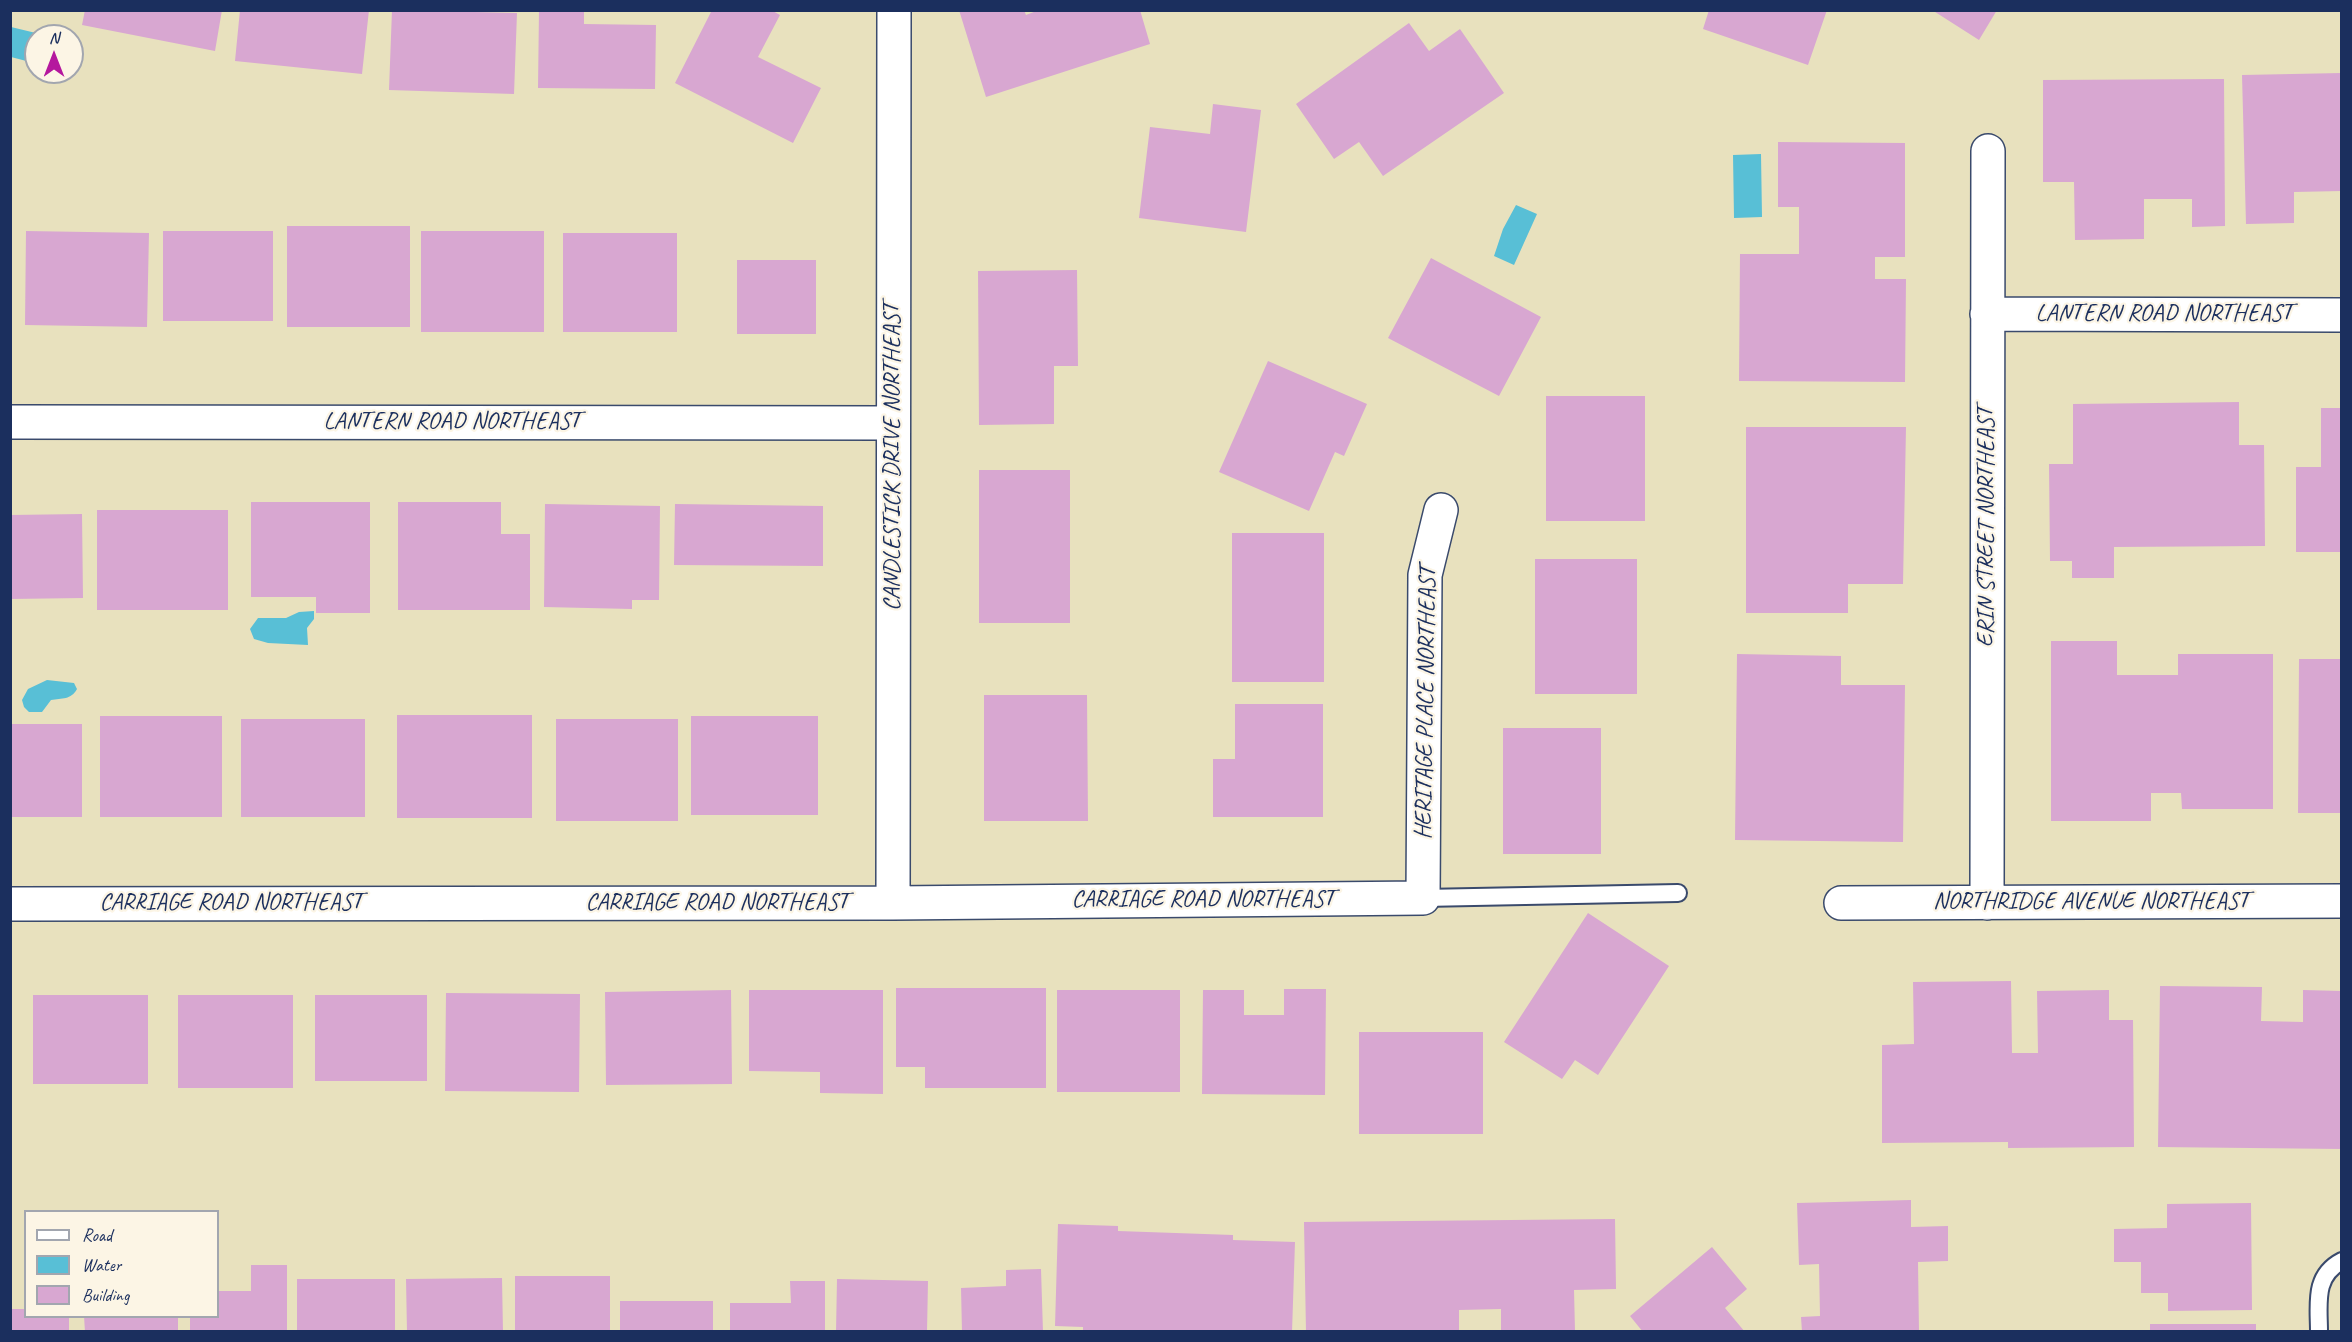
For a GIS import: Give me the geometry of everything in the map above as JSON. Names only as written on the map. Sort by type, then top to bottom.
[{"type":"street","name":"CANDLESTICK DRIVE NORTHEAST","points":[[893,903],[894,10]]},
{"type":"street","name":"ERIN STREET NORTHEAST","points":[[1987,903],[1988,151]]},
{"type":"street","name":"LANTERN ROAD NORTHEAST","points":[[1987,314],[2342,315]]},
{"type":"street","name":"LANTERN ROAD NORTHEAST","points":[[10,422],[893,423]]},
{"type":"street","name":"HERITAGE PLACE NORTHEAST","points":[[1423,898],[1425,575],[1441,510]]},
{"type":"street","name":"CARRIAGE ROAD NORTHEAST","points":[[10,904],[893,903],[1423,898]]},
{"type":"street","name":"NORTHRIDGE AVENUE NORTHEAST","points":[[1841,903],[2342,901]]},
{"type":"lane","points":[[1423,898],[1678,893]]},
{"type":"lane","points":[[2319,1332],[2319,1286],[2334,1265],[2342,1261]]},
{"type":"water","points":[[11,27],[24,30],[24,60],[11,57]]},
{"type":"water","points":[[1761,154],[1762,217],[1734,218],[1733,155]]},
{"type":"water","points":[[1516,205],[1537,214],[1514,265],[1494,256],[1503,229]]},
{"type":"water","points":[[314,611],[314,619],[307,628],[308,645],[268,643],[254,639],[250,629],[258,618],[286,618],[299,612]]},
{"type":"water","points":[[47,680],[74,683],[77,689],[69,697],[51,700],[42,712],[29,712],[22,700],[28,689]]},
{"type":"building","points":[[85,10],[222,10],[215,51],[82,24]]},
{"type":"building","points":[[240,10],[369,10],[362,74],[235,61]]},
{"type":"building","points":[[392,10],[517,13],[514,94],[389,90]]},
{"type":"building","points":[[539,10],[584,10],[584,24],[656,25],[655,89],[538,88]]},
{"type":"building","points":[[712,10],[771,10],[780,15],[758,57],[821,88],[793,143],[675,83]]},
{"type":"building","points":[[959,10],[1024,10],[1026,15],[1039,10],[1140,10],[1150,44],[986,97]]},
{"type":"building","points":[[1709,10],[1827,10],[1808,65],[1703,29]]},
{"type":"building","points":[[1932,10],[1997,10],[1979,40]]},
{"type":"building","points":[[1409,23],[1429,51],[1460,29],[1504,93],[1383,176],[1359,142],[1334,159],[1296,104]]},
{"type":"building","points":[[2342,73],[2342,191],[2294,192],[2294,223],[2246,224],[2242,75]]},
{"type":"building","points":[[2224,79],[2225,226],[2192,227],[2192,199],[2144,199],[2144,239],[2075,240],[2074,182],[2043,182],[2043,80]]},
{"type":"building","points":[[1213,104],[1261,110],[1246,232],[1139,218],[1150,127],[1210,134]]},
{"type":"building","points":[[1778,142],[1905,143],[1905,257],[1875,257],[1875,279],[1906,279],[1905,382],[1739,381],[1740,254],[1799,254],[1799,207],[1778,207]]},
{"type":"building","points":[[287,226],[410,226],[410,327],[287,327]]},
{"type":"building","points":[[26,231],[149,233],[147,327],[25,325]]},
{"type":"building","points":[[163,231],[273,231],[273,321],[163,321]]},
{"type":"building","points":[[421,231],[544,231],[544,332],[421,332]]},
{"type":"building","points":[[563,233],[677,233],[677,332],[563,332]]},
{"type":"building","points":[[1431,258],[1541,317],[1499,396],[1388,338]]},
{"type":"building","points":[[737,260],[816,260],[816,334],[737,334]]},
{"type":"building","points":[[1077,270],[1078,366],[1054,366],[1054,424],[979,425],[978,271]]},
{"type":"building","points":[[1268,361],[1367,404],[1344,456],[1335,452],[1309,511],[1219,472]]},
{"type":"building","points":[[1546,396],[1645,396],[1645,521],[1546,521]]},
{"type":"building","points":[[2239,402],[2239,445],[2264,445],[2265,546],[2114,547],[2114,578],[2072,578],[2072,561],[2050,561],[2049,464],[2073,464],[2073,404]]},
{"type":"building","points":[[2321,408],[2342,408],[2342,552],[2296,552],[2296,467],[2321,467]]},
{"type":"building","points":[[1746,427],[1906,427],[1903,584],[1848,584],[1848,613],[1746,613]]},
{"type":"building","points":[[979,470],[1070,470],[1070,623],[979,623]]},
{"type":"building","points":[[251,502],[370,502],[370,613],[316,613],[316,597],[251,597]]},
{"type":"building","points":[[398,502],[501,502],[501,534],[530,534],[530,610],[398,610]]},
{"type":"building","points":[[545,504],[660,506],[659,600],[632,600],[632,609],[544,607]]},
{"type":"building","points":[[675,504],[823,506],[823,566],[674,565]]},
{"type":"building","points":[[97,510],[228,510],[228,610],[97,610]]},
{"type":"building","points":[[82,514],[83,598],[10,599],[10,515]]},
{"type":"building","points":[[1232,533],[1324,533],[1324,682],[1232,682]]},
{"type":"building","points":[[1535,559],[1637,559],[1637,694],[1535,694]]},
{"type":"building","points":[[2051,641],[2117,641],[2117,675],[2178,675],[2178,654],[2273,654],[2273,809],[2182,809],[2181,793],[2151,793],[2151,821],[2051,821]]},
{"type":"building","points":[[1737,654],[1841,656],[1841,685],[1905,685],[1903,842],[1735,840]]},
{"type":"building","points":[[2299,659],[2342,659],[2342,813],[2298,813]]},
{"type":"building","points":[[984,695],[1087,695],[1088,821],[984,821]]},
{"type":"building","points":[[1235,704],[1323,704],[1323,817],[1213,817],[1213,759],[1235,759]]},
{"type":"building","points":[[397,715],[532,715],[532,818],[397,818]]},
{"type":"building","points":[[100,716],[222,716],[222,817],[100,817]]},
{"type":"building","points":[[691,716],[818,716],[818,815],[691,815]]},
{"type":"building","points":[[241,719],[365,719],[365,817],[241,817]]},
{"type":"building","points":[[556,719],[678,719],[678,821],[556,821]]},
{"type":"building","points":[[10,724],[82,724],[82,817],[10,817]]},
{"type":"building","points":[[1503,728],[1601,728],[1601,854],[1503,854]]},
{"type":"building","points":[[1588,913],[1669,966],[1598,1075],[1575,1060],[1562,1079],[1504,1042]]},
{"type":"building","points":[[2011,981],[2012,1053],[2038,1053],[2037,991],[2109,990],[2109,1020],[2133,1020],[2134,1147],[2008,1148],[2008,1142],[1882,1143],[1882,1045],[1914,1044],[1913,982]]},
{"type":"building","points":[[2160,986],[2262,987],[2261,1021],[2303,1022],[2303,990],[2342,991],[2342,1149],[2158,1147]]},
{"type":"building","points":[[896,988],[1046,988],[1046,1088],[925,1088],[925,1067],[896,1067]]},
{"type":"building","points":[[1284,989],[1326,989],[1325,1095],[1202,1094],[1203,990],[1244,990],[1244,1015],[1284,1015]]},
{"type":"building","points":[[731,990],[732,1084],[606,1085],[605,992]]},
{"type":"building","points":[[749,990],[883,990],[883,1094],[820,1093],[820,1072],[749,1071]]},
{"type":"building","points":[[1057,990],[1180,990],[1180,1092],[1057,1092]]},
{"type":"building","points":[[446,993],[580,994],[579,1092],[445,1091]]},
{"type":"building","points":[[33,995],[148,995],[148,1084],[33,1084]]},
{"type":"building","points":[[178,995],[293,995],[293,1088],[178,1088]]},
{"type":"building","points":[[315,995],[427,995],[427,1081],[315,1081]]},
{"type":"building","points":[[1359,1032],[1483,1032],[1483,1134],[1359,1134]]},
{"type":"building","points":[[1911,1200],[1911,1227],[1948,1226],[1948,1261],[1918,1262],[1919,1332],[1802,1332],[1801,1317],[1820,1316],[1819,1264],[1799,1265],[1797,1203]]},
{"type":"building","points":[[2251,1203],[2252,1310],[2168,1311],[2168,1293],[2141,1293],[2141,1262],[2114,1262],[2114,1229],[2167,1228],[2167,1204]]},
{"type":"building","points":[[1615,1219],[1616,1289],[1574,1290],[1575,1331],[1501,1332],[1501,1309],[1459,1310],[1459,1332],[1306,1332],[1304,1222]]},
{"type":"building","points":[[1058,1224],[1118,1226],[1118,1231],[1233,1235],[1233,1240],[1295,1242],[1292,1332],[1083,1332],[1083,1327],[1055,1326]]},
{"type":"building","points":[[1712,1247],[1747,1289],[1725,1308],[1745,1332],[1643,1332],[1630,1316]]},
{"type":"building","points":[[251,1265],[287,1265],[287,1332],[190,1332],[190,1318],[219,1318],[219,1291],[251,1291]]},
{"type":"building","points":[[1041,1269],[1043,1332],[962,1332],[961,1288],[1006,1286],[1006,1270]]},
{"type":"building","points":[[515,1276],[610,1276],[610,1332],[515,1332]]},
{"type":"building","points":[[502,1278],[503,1332],[407,1332],[406,1279]]},
{"type":"building","points":[[297,1279],[395,1279],[395,1332],[297,1332]]},
{"type":"building","points":[[837,1279],[928,1281],[927,1332],[836,1332]]},
{"type":"building","points":[[790,1281],[825,1281],[825,1332],[730,1332],[730,1303],[791,1303]]},
{"type":"building","points":[[620,1301],[713,1301],[713,1332],[620,1332]]},
{"type":"building","points":[[10,1309],[24,1309],[24,1318],[69,1318],[69,1332],[10,1332]]},
{"type":"building","points":[[84,1318],[178,1318],[178,1332],[85,1332]]},
{"type":"building","points":[[2150,1324],[2256,1324],[2256,1332],[2150,1332]]}]
